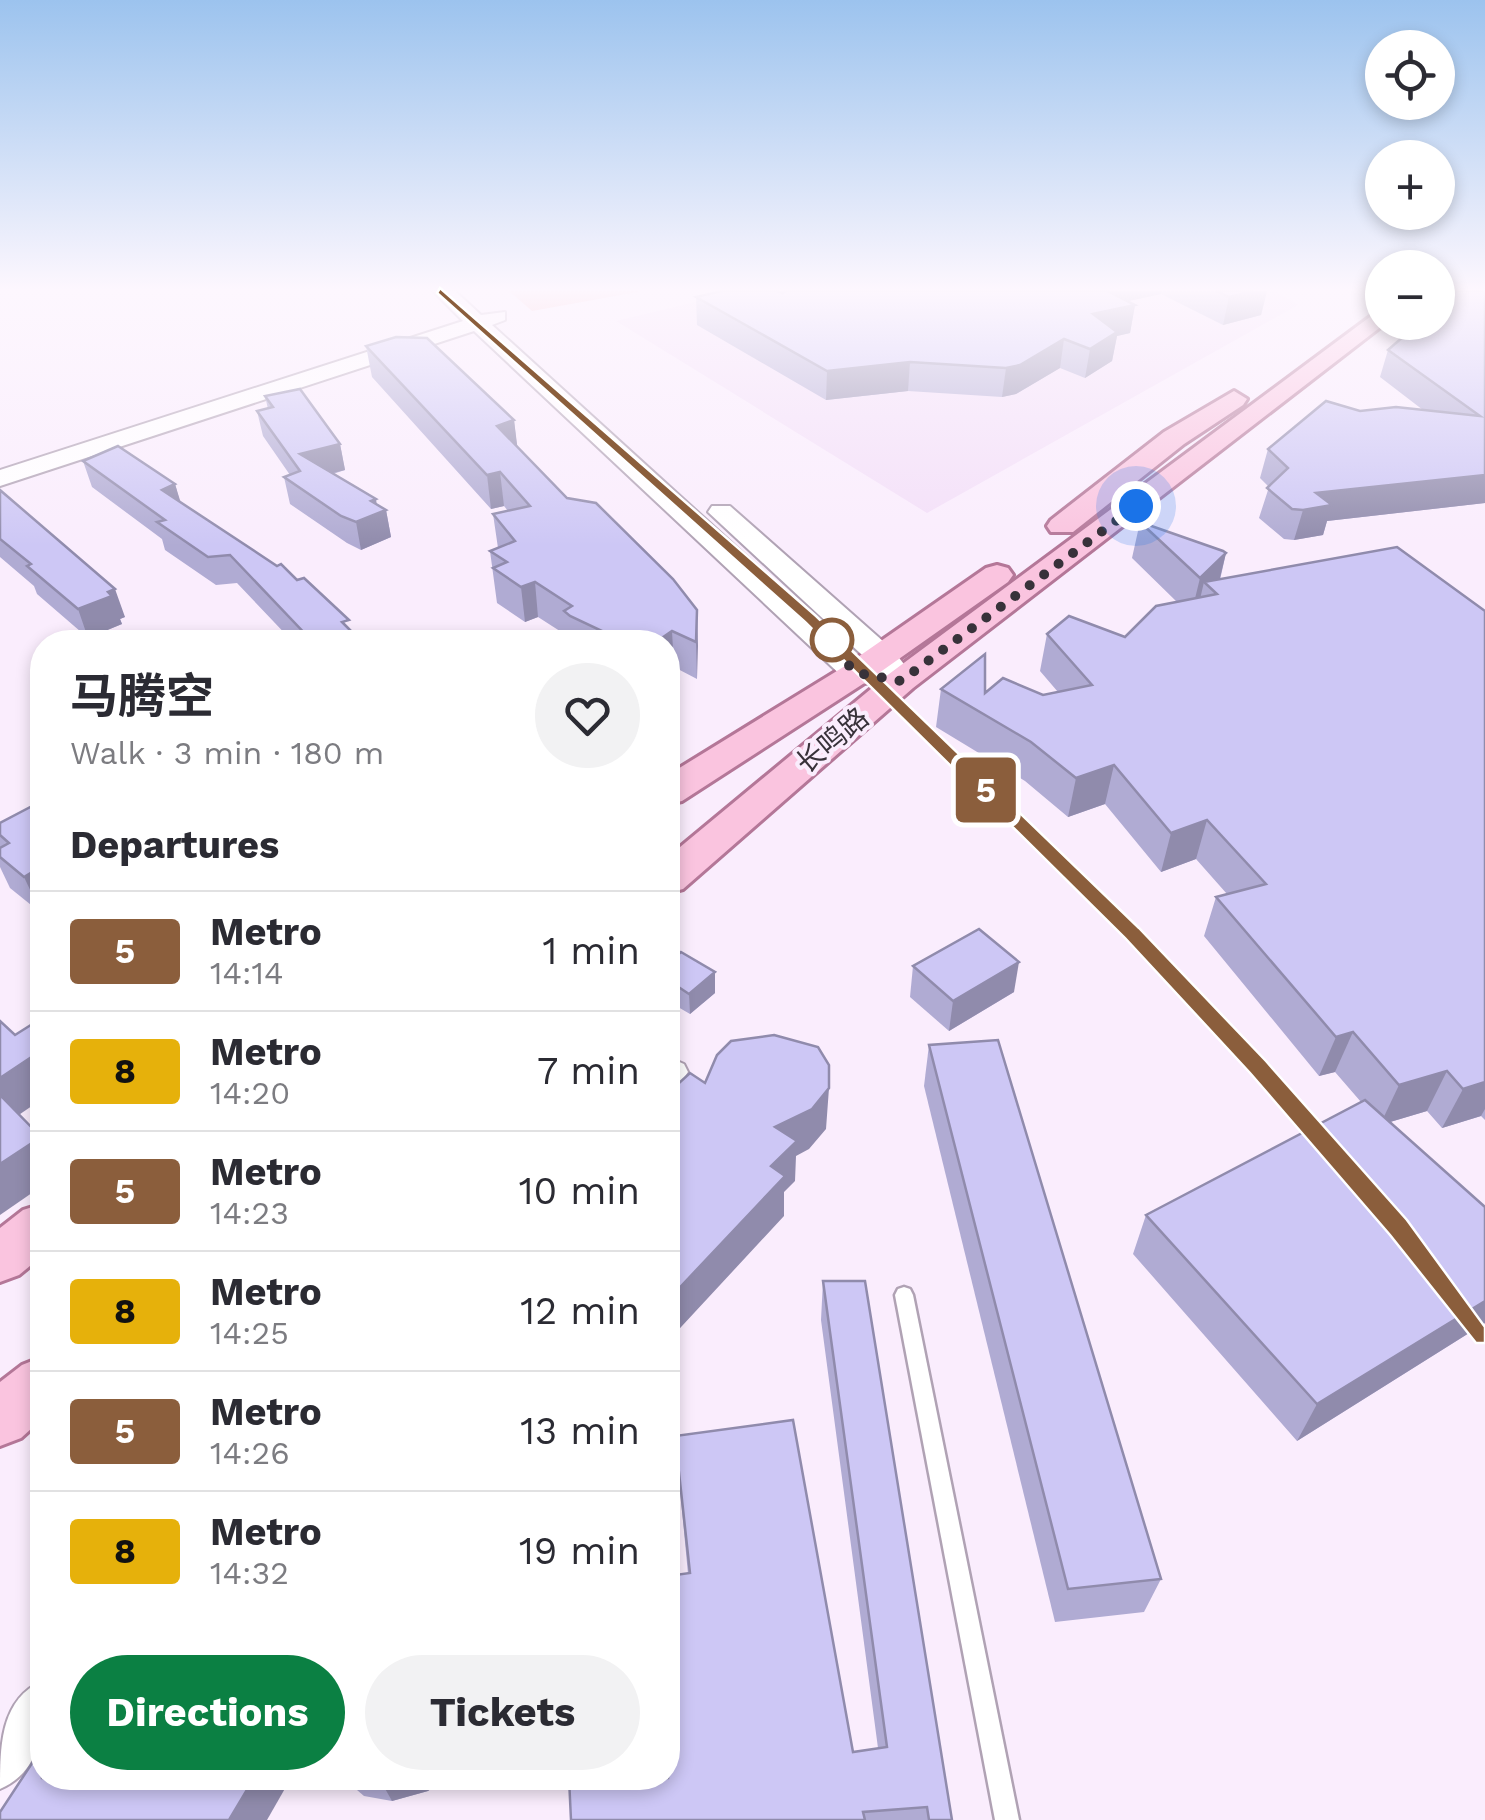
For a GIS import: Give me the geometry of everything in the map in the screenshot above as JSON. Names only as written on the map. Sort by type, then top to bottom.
[{"type":"main road","points":[[0,478],[315,376]]},
{"type":"main road","points":[[553,376],[880,670]]},
{"type":"main road","name":"长鸣路","points":[[680,867],[880,670],[1266,376]]},
{"type":"main road","name":"长鸣路","points":[[680,785],[880,670],[1296,376]]},
{"type":"main road","points":[[0,1258],[30,1235]]},
{"type":"main road","points":[[0,1418],[30,1394]]},
{"type":"street","points":[[0,1766],[30,1720]]},
{"type":"lane","points":[[904,1295],[1008,1820]]},
{"type":"shaded area","points":[[705,376],[1171,376],[927,513]]},
{"type":"building","points":[[394,376],[467,376],[514,420],[497,426],[567,498],[596,503],[673,579],[697,610],[696,642],[680,635],[680,630],[600,630],[570,616],[564,611],[572,606],[535,582],[521,587],[493,568],[507,562],[490,551],[515,541],[493,514],[530,506],[500,472],[487,475]]},
{"type":"building","points":[[1424,376],[1485,376],[1485,475],[1316,493],[1332,505],[1303,510],[1292,509],[1267,488],[1288,468],[1268,449],[1326,401],[1360,411],[1396,407],[1480,416]]},
{"type":"building","points":[[300,389],[340,444],[300,454],[376,499],[371,501],[386,510],[356,522],[284,477],[300,471],[257,411],[273,407],[265,396]]},
{"type":"building","points":[[118,446],[175,484],[162,490],[277,566],[281,564],[297,580],[304,578],[349,620],[342,622],[350,630],[302,630],[230,555],[208,557],[157,522],[165,520],[83,461]]},
{"type":"building","points":[[0,490],[115,589],[108,592],[112,596],[78,609],[27,566],[31,564],[0,539]]},
{"type":"building","points":[[1140,522],[1223,551],[1226,553],[1200,578]]},
{"type":"building","points":[[1397,547],[1485,611],[1485,1082],[1463,1089],[1447,1071],[1399,1085],[1353,1032],[1336,1037],[1216,897],[1266,884],[1207,820],[1171,833],[1114,765],[1076,778],[1031,742],[941,689],[985,654],[985,693],[1003,678],[1043,695],[1092,685],[1047,634],[1069,616],[1125,637],[1156,606],[1217,594],[1204,582]]},
{"type":"building","points":[[30,807],[30,873],[24,877],[0,857],[0,848],[9,843],[0,835],[0,823]]},
{"type":"building","points":[[979,929],[1019,962],[953,1001],[913,966]]},
{"type":"building","points":[[680,953],[715,972],[689,994],[680,988]]},
{"type":"building","points":[[0,1021],[15,1035],[30,1026],[30,1058],[0,1078]]},
{"type":"building","points":[[774,1035],[818,1047],[829,1065],[829,1088],[812,1109],[775,1127],[797,1141],[771,1166],[785,1176],[680,1287],[680,1082],[690,1073],[705,1083],[717,1055],[731,1041]]},
{"type":"building","points":[[998,1040],[1161,1579],[1068,1589],[929,1045]]},
{"type":"building","points":[[0,1095],[30,1126],[30,1144],[0,1164]]},
{"type":"building","points":[[1365,1100],[1485,1207],[1485,1301],[1317,1404],[1146,1215]]},
{"type":"building","points":[[823,1281],[865,1281],[952,1820],[929,1820],[927,1807],[863,1812],[865,1820],[571,1820],[570,1790],[680,1790],[680,1574],[690,1573],[680,1482],[680,1435],[793,1420],[853,1752],[887,1747]]},
{"type":"building","points":[[30,1766],[30,1790],[247,1790],[229,1820],[0,1820],[0,1812]]},
{"type":"metro line","name":"5","points":[[536,376],[810,619],[1132,933],[1258,1067],[1399,1228],[1485,1335]]},
{"type":"route","points":[[832,640],[828,646],[857,673],[901,681],[1136,506]]}]
